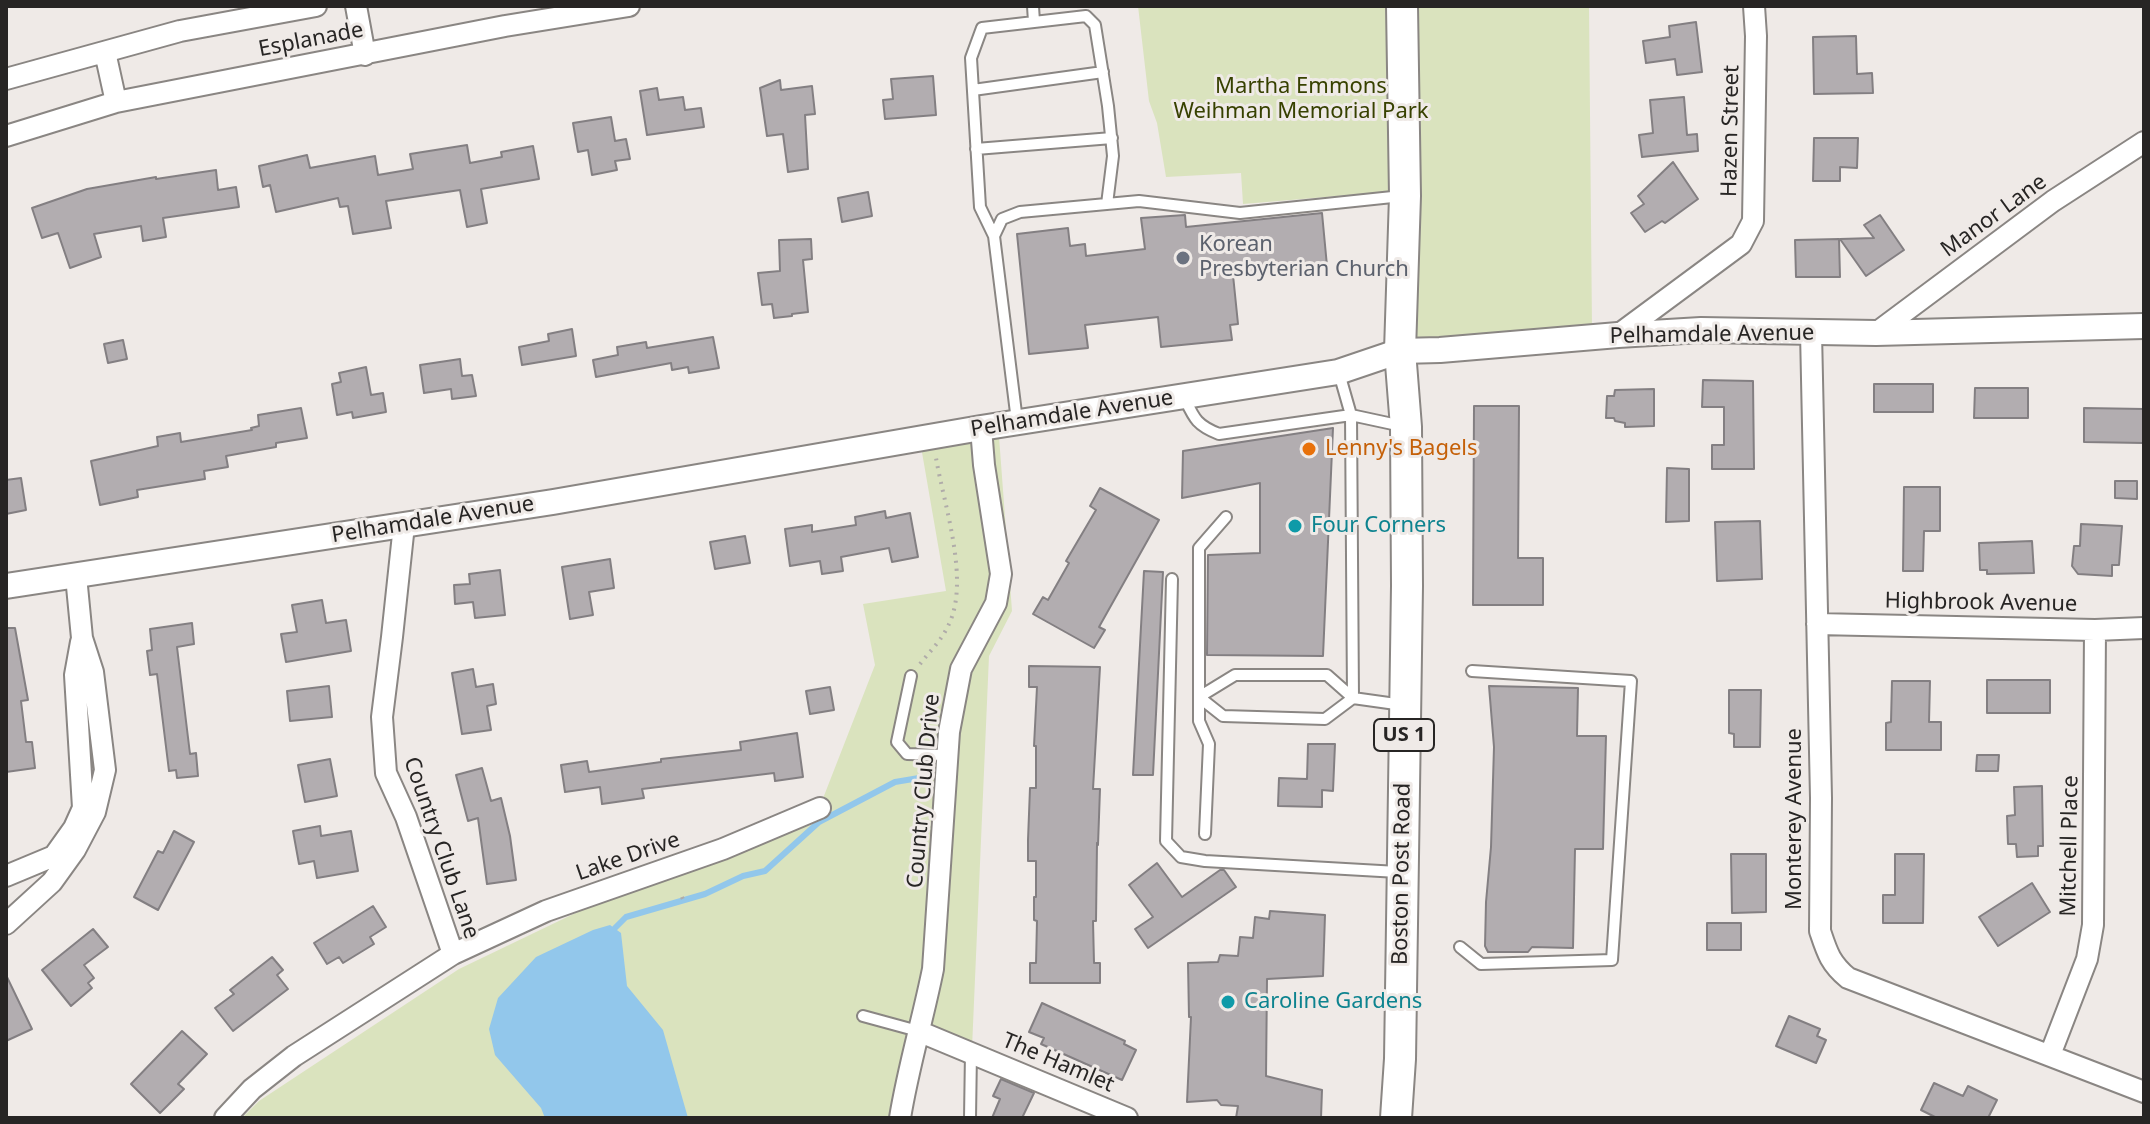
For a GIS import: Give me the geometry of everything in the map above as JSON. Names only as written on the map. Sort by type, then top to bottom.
[{"type":"main road","name":"Boston Post Road","points":[[1396,1118],[1400,1059],[1407,586],[1406,427],[1400,351],[1405,196],[1402,6]]},
{"type":"street","name":"Esplanade","points":[[6,79],[180,31],[316,6]]},
{"type":"street","points":[[356,6],[365,55]]},
{"type":"street","name":"Esplanade","points":[[6,136],[116,102],[505,26],[629,6]]},
{"type":"street","name":"Hazen Street","points":[[1618,335],[1741,244],[1753,221],[1754,6]]},
{"type":"street","points":[[105,52],[116,102]]},
{"type":"street","name":"Manor Lane","points":[[1876,333],[2053,201],[2144,142]]},
{"type":"street","name":"Pelhamdale Avenue","points":[[6,586],[553,502],[981,428],[1338,372],[1400,351],[1701,330],[1876,333],[2144,326]]},
{"type":"street","name":"Monterey Avenue","points":[[1811,332],[1821,798],[1820,931],[1834,966],[1848,978],[1862,984],[2144,1092]]},
{"type":"street","name":"Country Club Drive","points":[[900,1118],[933,969],[949,732],[961,669],[996,603],[1001,574],[981,428]]},
{"type":"street","name":"Country Club Lane","points":[[225,1118],[252,1089],[294,1056],[453,954],[406,817],[386,773],[382,717],[404,525]]},
{"type":"street","points":[[6,924],[52,882],[75,850],[95,812],[105,770],[93,672],[82,638],[76,576]]},
{"type":"street","name":"Highbrook Avenue","points":[[1817,624],[2095,630],[2144,628]]},
{"type":"street","name":"Mitchell Place","points":[[2050,1055],[2087,959],[2093,925],[2095,630]]},
{"type":"street","points":[[6,876],[54,856],[74,828],[83,808],[75,675],[82,638]]},
{"type":"street","name":"Lake Drive","points":[[453,954],[546,911],[723,849],[820,808]]},
{"type":"street","name":"The Hamlet","points":[[918,1031],[1127,1118]]},
{"type":"lane","points":[[1033,6],[1034,22]]},
{"type":"lane","points":[[1017,423],[994,236],[980,207],[971,58],[982,28],[1086,16],[1095,25],[1112,138],[1107,204]]},
{"type":"lane","points":[[973,90],[1103,72]]},
{"type":"lane","points":[[976,149],[1112,138]]},
{"type":"lane","points":[[994,236],[1002,219],[1020,212],[1139,201],[1240,213],[1405,196]]},
{"type":"lane","points":[[1338,372],[1351,415],[1353,698]]},
{"type":"lane","points":[[1183,397],[1202,427],[1219,434],[1351,415],[1406,427]]},
{"type":"lane","points":[[1205,834],[1209,744],[1199,721],[1199,548],[1226,517]]},
{"type":"lane","points":[[1172,579],[1166,841],[1181,857],[1205,861],[1402,872]]},
{"type":"lane","points":[[1460,947],[1481,964],[1612,960],[1631,681],[1472,671]]},
{"type":"lane","points":[[1199,697],[1235,675],[1327,675],[1353,698],[1405,705]]},
{"type":"lane","points":[[911,676],[897,742],[907,754],[947,755]]},
{"type":"lane","points":[[1199,697],[1223,716],[1325,719],[1353,698]]},
{"type":"lane","points":[[863,1016],[918,1031]]},
{"type":"lane","name":"The Hamlet","points":[[970,1118],[971,1052]]},
{"type":"path","points":[[911,676],[940,641],[950,622],[958,592],[953,542],[933,436]]},
{"type":"path","points":[[682,897],[685,904]]},
{"type":"path","points":[[416,1118],[429,1118]]},
{"type":"green space","name":"Martha Emmons Weihman Memorial Park","points":[[1138,6],[1589,6],[1592,329],[1400,351],[1397,191],[1243,204],[1241,173],[1166,177],[1157,123],[1149,101]]},
{"type":"green space","points":[[998,423],[1012,611],[989,656],[972,1048],[911,1028],[897,1118],[242,1118],[259,1101],[459,969],[613,895],[813,824],[875,665],[863,604],[946,591],[919,435]]},
{"type":"water","points":[[610,925],[621,933],[627,986],[663,1030],[688,1118],[545,1118],[541,1108],[495,1055],[489,1029],[498,998],[536,957]]},
{"type":"building","points":[[1696,22],[1702,72],[1677,75],[1675,59],[1646,63],[1643,41],[1670,37],[1669,26]]},
{"type":"building","points":[[1856,36],[1857,74],[1872,73],[1873,93],[1814,94],[1813,37]]},
{"type":"building","points":[[933,76],[936,115],[885,119],[883,100],[893,99],[891,79]]},
{"type":"building","points":[[780,80],[781,90],[812,86],[815,114],[805,115],[808,169],[788,172],[783,134],[767,136],[760,88]]},
{"type":"building","points":[[657,88],[659,100],[683,97],[685,110],[701,108],[704,127],[647,135],[640,91]]},
{"type":"building","points":[[1684,97],[1687,135],[1697,134],[1698,151],[1642,157],[1639,135],[1653,133],[1650,100]]},
{"type":"building","points":[[611,117],[615,141],[626,139],[630,159],[615,161],[617,170],[592,175],[588,150],[578,152],[573,123]]},
{"type":"building","points":[[1814,138],[1858,138],[1857,168],[1840,167],[1840,181],[1813,181]]},
{"type":"building","points":[[467,145],[470,163],[502,157],[501,152],[533,146],[539,179],[481,189],[487,223],[467,227],[460,190],[386,201],[391,228],[353,234],[348,206],[340,207],[338,198],[276,212],[270,185],[263,187],[259,166],[307,155],[310,168],[375,156],[378,175],[413,169],[410,154]]},
{"type":"building","points":[[1673,162],[1698,199],[1665,223],[1662,221],[1645,232],[1631,213],[1644,204],[1638,196]]},
{"type":"building","points":[[216,170],[218,190],[236,187],[239,207],[163,218],[166,237],[143,241],[141,226],[94,234],[101,257],[70,268],[58,233],[42,238],[32,208],[87,189]]},
{"type":"building","points":[[868,192],[872,216],[842,222],[838,198]]},
{"type":"building","points":[[1322,213],[1327,266],[1233,275],[1238,324],[1230,325],[1232,340],[1161,347],[1158,317],[1085,325],[1088,348],[1029,354],[1017,234],[1068,228],[1070,246],[1085,244],[1086,256],[1145,249],[1141,218],[1185,215],[1186,227]]},
{"type":"building","points":[[1880,215],[1904,250],[1866,276],[1840,239],[1874,238],[1864,225]]},
{"type":"building","points":[[811,239],[812,259],[803,260],[808,312],[774,318],[772,304],[762,305],[758,273],[780,271],[779,240]]},
{"type":"building","points":[[1839,239],[1840,277],[1796,277],[1795,240]]},
{"type":"building","points":[[572,329],[576,356],[522,365],[519,347],[549,341],[548,334]]},
{"type":"building","points":[[713,337],[719,368],[689,373],[688,367],[672,370],[671,363],[596,377],[593,360],[618,355],[617,347],[646,342],[647,348]]},
{"type":"building","points":[[123,340],[127,359],[108,363],[104,344]]},
{"type":"building","points":[[460,359],[462,376],[472,375],[476,396],[452,399],[451,389],[424,393],[420,365]]},
{"type":"building","points":[[366,367],[371,395],[383,393],[386,412],[353,418],[352,412],[337,415],[332,384],[341,382],[339,373]]},
{"type":"building","points":[[1703,380],[1753,381],[1754,469],[1712,469],[1712,445],[1724,445],[1724,407],[1702,407]]},
{"type":"building","points":[[1874,384],[1933,384],[1933,412],[1874,412]]},
{"type":"building","points":[[1975,388],[2028,388],[2028,418],[1974,418]]},
{"type":"building","points":[[1654,389],[1654,426],[1625,427],[1625,423],[1606,418],[1607,396],[1614,396],[1615,390]]},
{"type":"building","points":[[1474,406],[1519,406],[1518,558],[1543,558],[1543,605],[1473,605]]},
{"type":"building","points":[[301,408],[307,438],[226,456],[228,467],[204,471],[205,479],[137,490],[138,497],[100,505],[91,461],[158,446],[157,437],[180,433],[181,442],[252,430],[259,426],[258,415]]},
{"type":"building","points":[[2084,408],[2144,409],[2144,443],[2084,442]]},
{"type":"building","name":"Four Corners","points":[[1333,428],[1323,656],[1207,655],[1208,555],[1260,553],[1260,483],[1182,498],[1183,451]]},
{"type":"building","points":[[1667,468],[1689,469],[1689,521],[1666,522]]},
{"type":"building","points":[[21,478],[26,510],[6,514],[6,480]]},
{"type":"building","points":[[2115,481],[2137,481],[2137,499],[2115,498]]},
{"type":"building","points":[[1904,487],[1940,487],[1940,531],[1924,531],[1923,571],[1903,571]]},
{"type":"building","points":[[1100,488],[1159,520],[1099,627],[1105,630],[1094,648],[1033,614],[1043,597],[1048,600],[1069,563],[1066,561],[1096,510],[1090,506]]},
{"type":"building","points":[[885,511],[886,518],[910,513],[918,557],[892,562],[889,548],[841,557],[843,571],[822,574],[820,561],[790,566],[785,529],[812,525],[812,532],[856,525],[855,517]]},
{"type":"building","points":[[1760,521],[1762,579],[1717,581],[1715,522]]},
{"type":"building","points":[[2081,524],[2122,526],[2119,565],[2112,565],[2112,576],[2078,574],[2072,566],[2074,546],[2080,546]]},
{"type":"building","points":[[745,536],[750,563],[715,569],[710,542]]},
{"type":"building","points":[[2032,541],[2034,573],[1987,574],[1987,570],[1980,570],[1979,543]]},
{"type":"building","points":[[610,559],[614,588],[589,592],[593,615],[570,619],[562,567]]},
{"type":"building","points":[[500,570],[505,615],[475,618],[473,602],[455,604],[454,585],[470,584],[469,574]]},
{"type":"building","points":[[1144,571],[1163,572],[1153,775],[1133,775]]},
{"type":"building","points":[[322,600],[326,623],[346,620],[351,651],[286,662],[281,634],[297,632],[292,605]]},
{"type":"building","points":[[192,623],[194,644],[177,647],[190,754],[196,753],[198,776],[177,778],[176,770],[169,771],[157,674],[150,675],[147,651],[152,650],[150,629]]},
{"type":"building","points":[[6,628],[15,628],[28,700],[21,701],[26,742],[32,742],[35,768],[6,772]]},
{"type":"building","points":[[1029,666],[1100,667],[1093,789],[1100,789],[1096,921],[1093,921],[1094,963],[1100,963],[1100,983],[1030,983],[1030,963],[1036,963],[1037,921],[1034,920],[1036,861],[1028,861],[1028,840],[1030,788],[1036,788],[1034,746],[1037,687],[1029,687]]},
{"type":"building","points":[[473,669],[476,687],[493,684],[496,704],[487,706],[491,730],[462,734],[452,673]]},
{"type":"building","points":[[1987,680],[2050,680],[2050,713],[1987,713]]},
{"type":"building","points":[[1892,681],[1930,681],[1929,722],[1941,722],[1941,750],[1886,750],[1886,723],[1891,722]]},
{"type":"building","points":[[329,686],[332,717],[290,721],[287,691]]},
{"type":"building","points":[[1489,686],[1578,688],[1577,736],[1606,736],[1603,849],[1575,849],[1573,948],[1532,947],[1528,952],[1488,952],[1485,946],[1494,747]]},
{"type":"building","points":[[830,687],[834,710],[810,714],[806,691]]},
{"type":"building","points":[[1729,690],[1761,690],[1760,747],[1734,747],[1734,734],[1729,733]]},
{"type":"building","points":[[797,733],[803,777],[775,781],[774,773],[642,789],[644,798],[602,804],[600,787],[565,792],[561,765],[587,761],[589,772],[661,762],[661,759],[741,750],[740,742]]},
{"type":"building","points":[[1308,744],[1335,744],[1333,791],[1322,790],[1322,807],[1278,806],[1279,778],[1307,779]]},
{"type":"building","points":[[1977,755],[1999,755],[1998,771],[1976,771]]},
{"type":"building","points":[[330,759],[337,796],[305,802],[298,765]]},
{"type":"building","points":[[482,768],[491,801],[501,798],[516,880],[487,884],[478,818],[468,821],[456,775]]},
{"type":"building","points":[[2042,786],[2043,846],[2038,846],[2038,856],[2017,857],[2016,844],[2008,844],[2007,816],[2015,815],[2014,787]]},
{"type":"building","points":[[320,826],[321,836],[351,831],[358,871],[317,878],[314,861],[299,864],[293,831]]},
{"type":"building","points":[[174,831],[194,842],[158,910],[134,897],[158,851],[163,853]]},
{"type":"building","points":[[1731,854],[1766,854],[1766,912],[1732,913]]},
{"type":"building","points":[[1895,854],[1924,854],[1923,923],[1883,923],[1883,895],[1895,895]]},
{"type":"building","points":[[1157,863],[1182,897],[1220,870],[1224,870],[1236,887],[1148,948],[1135,929],[1153,917],[1129,885]]},
{"type":"building","points":[[2032,883],[2050,912],[1998,946],[1979,917]]},
{"type":"building","points":[[373,906],[386,927],[370,937],[374,944],[343,963],[339,957],[327,964],[314,943]]},
{"type":"building","name":"Caroline Gardens","points":[[1270,911],[1325,915],[1323,976],[1267,979],[1266,1076],[1322,1090],[1321,1118],[1236,1118],[1238,1106],[1221,1105],[1217,1100],[1187,1102],[1191,1017],[1188,963],[1218,962],[1220,955],[1238,956],[1240,937],[1253,938],[1255,917],[1269,919]]},
{"type":"building","points":[[1707,923],[1741,923],[1741,950],[1707,950]]},
{"type":"building","points":[[93,929],[108,947],[84,965],[94,978],[88,983],[92,988],[71,1006],[42,970]]},
{"type":"building","points":[[272,957],[283,970],[277,975],[288,989],[233,1031],[215,1008],[234,994],[230,990]]},
{"type":"building","points":[[6,975],[32,1029],[6,1041]]},
{"type":"building","points":[[1042,1003],[1125,1041],[1124,1044],[1136,1050],[1122,1080],[1041,1044],[1044,1038],[1029,1032]]},
{"type":"building","points":[[1789,1016],[1820,1029],[1817,1036],[1826,1040],[1816,1063],[1776,1046]]},
{"type":"building","points":[[182,1031],[207,1054],[178,1084],[184,1089],[160,1113],[131,1084]]},
{"type":"building","points":[[1001,1079],[1034,1093],[1022,1118],[992,1118],[1000,1099],[993,1096]]},
{"type":"building","points":[[1934,1083],[1963,1096],[1968,1086],[1997,1100],[1988,1118],[1937,1118],[1921,1110]]},
{"type":"waterway","points":[[615,928],[626,917],[705,894],[743,876],[765,871],[819,822],[895,782],[925,777]]},
{"type":"place","name":"Korean Presbyterian Church","points":[[1183,258]]},
{"type":"place","name":"Lenny's Bagels","points":[[1309,449]]},
{"type":"place","name":"Four Corners","points":[[1295,526]]},
{"type":"place","name":"Caroline Gardens","points":[[1228,1002]]}]
